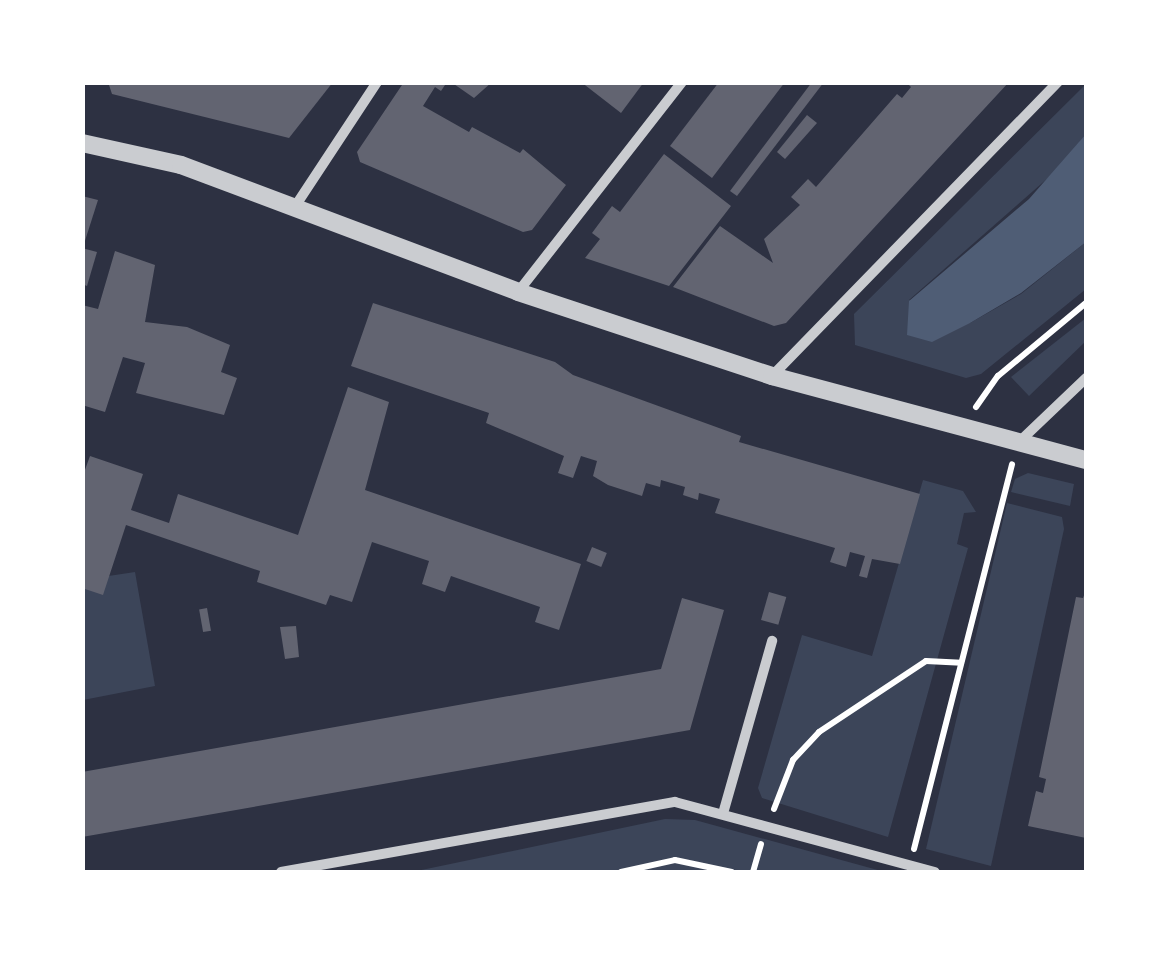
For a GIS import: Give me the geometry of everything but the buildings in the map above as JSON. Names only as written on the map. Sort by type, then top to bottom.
[{"type":"street","points":[[296,205],[377,82]]},
{"type":"street","points":[[518,292],[682,82]]},
{"type":"street","points":[[772,376],[1058,82]]},
{"type":"street","points":[[82,143],[181,164],[518,292],[772,376],[1086,460]]},
{"type":"street","points":[[1017,443],[1086,378]]},
{"type":"street","points":[[724,810],[772,641]]},
{"type":"street","points":[[280,872],[675,802],[724,810],[903,868],[935,872]]},
{"type":"path","points":[[961,428],[998,376],[1086,304]]},
{"type":"path","points":[[903,868],[920,838],[960,662],[1017,443]]},
{"type":"path","points":[[768,824],[794,760],[819,732],[926,661],[960,662]]},
{"type":"path","points":[[621,872],[675,860],[732,872]]},
{"type":"shaded area","points":[[1086,84],[1086,134],[1057,170],[909,300],[970,323],[1021,294],[1086,242],[1086,289],[981,374],[966,378],[855,345],[854,314]]},
{"type":"shaded area","points":[[1086,134],[1086,242],[1021,293],[970,323],[932,342],[907,335],[909,301],[1029,199]]},
{"type":"shaded area","points":[[1086,318],[1086,341],[1029,396],[1011,377]]},
{"type":"shaded area","points":[[1028,473],[1074,484],[1070,506],[1011,492],[1015,479]]},
{"type":"shaded area","points":[[923,480],[963,491],[976,512],[964,513],[957,544],[968,548],[888,837],[762,798],[758,788],[802,635],[872,656]]},
{"type":"shaded area","points":[[1007,503],[1062,517],[1064,529],[991,866],[926,849]]},
{"type":"shaded area","points":[[135,572],[155,686],[83,700],[82,580]]},
{"type":"shaded area","points":[[665,819],[695,820],[885,872],[412,872]]}]
